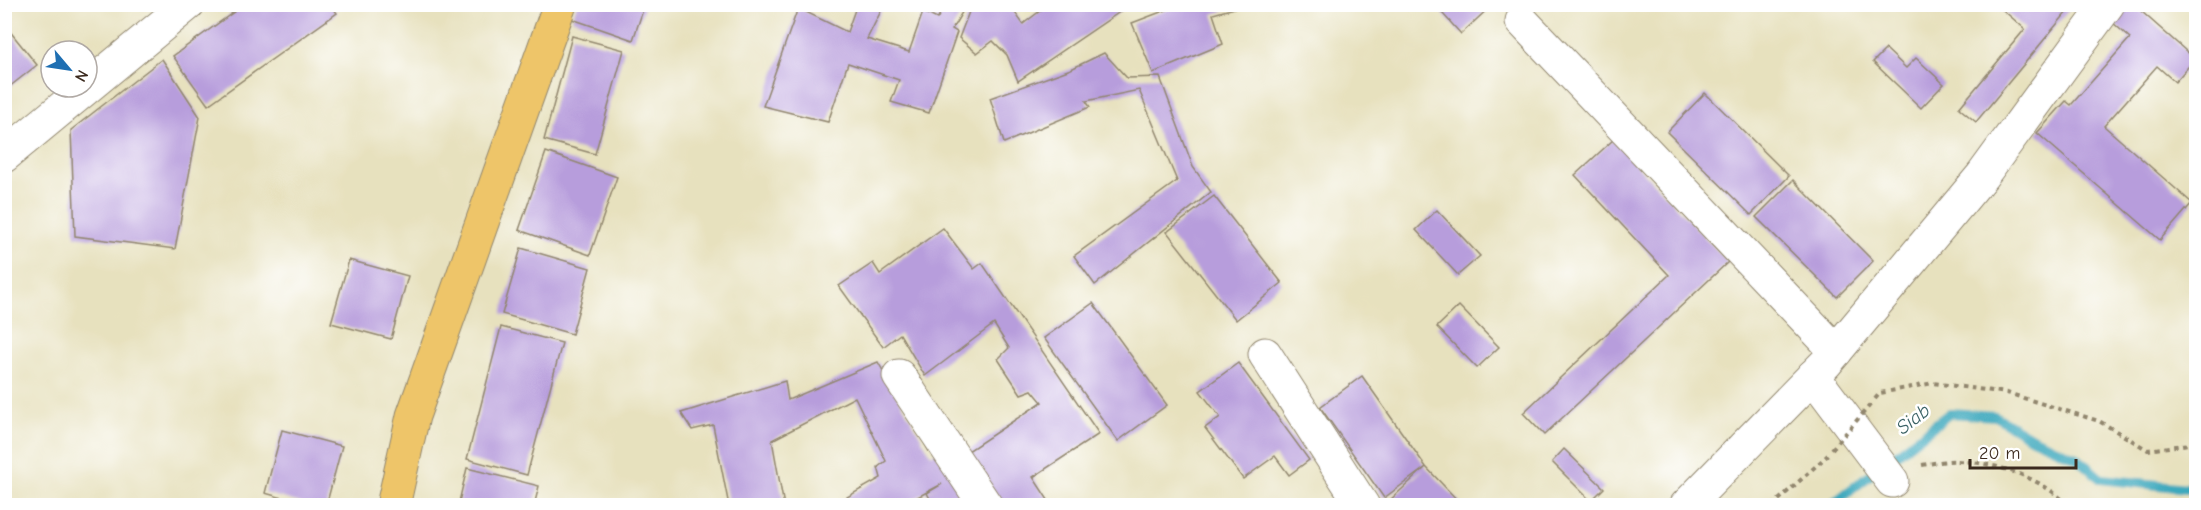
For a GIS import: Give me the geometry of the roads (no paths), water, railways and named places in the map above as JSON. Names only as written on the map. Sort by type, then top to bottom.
[{"type":"main road","points":[[393,506],[414,416],[560,4]]},
{"type":"street","points":[[4,156],[188,4]]},
{"type":"street","points":[[1686,506],[1836,351],[1982,176],[2106,5]]},
{"type":"street","points":[[1522,21],[1836,351]]},
{"type":"street","points":[[1265,354],[1363,506]]},
{"type":"street","points":[[898,376],[986,506]]},
{"type":"street","points":[[1813,376],[1844,441],[1888,477]]},
{"type":"waterway","name":"Siab","points":[[1830,506],[1950,413],[1995,416],[2032,438],[2077,458],[2101,479],[2186,488],[2196,484]]}]
